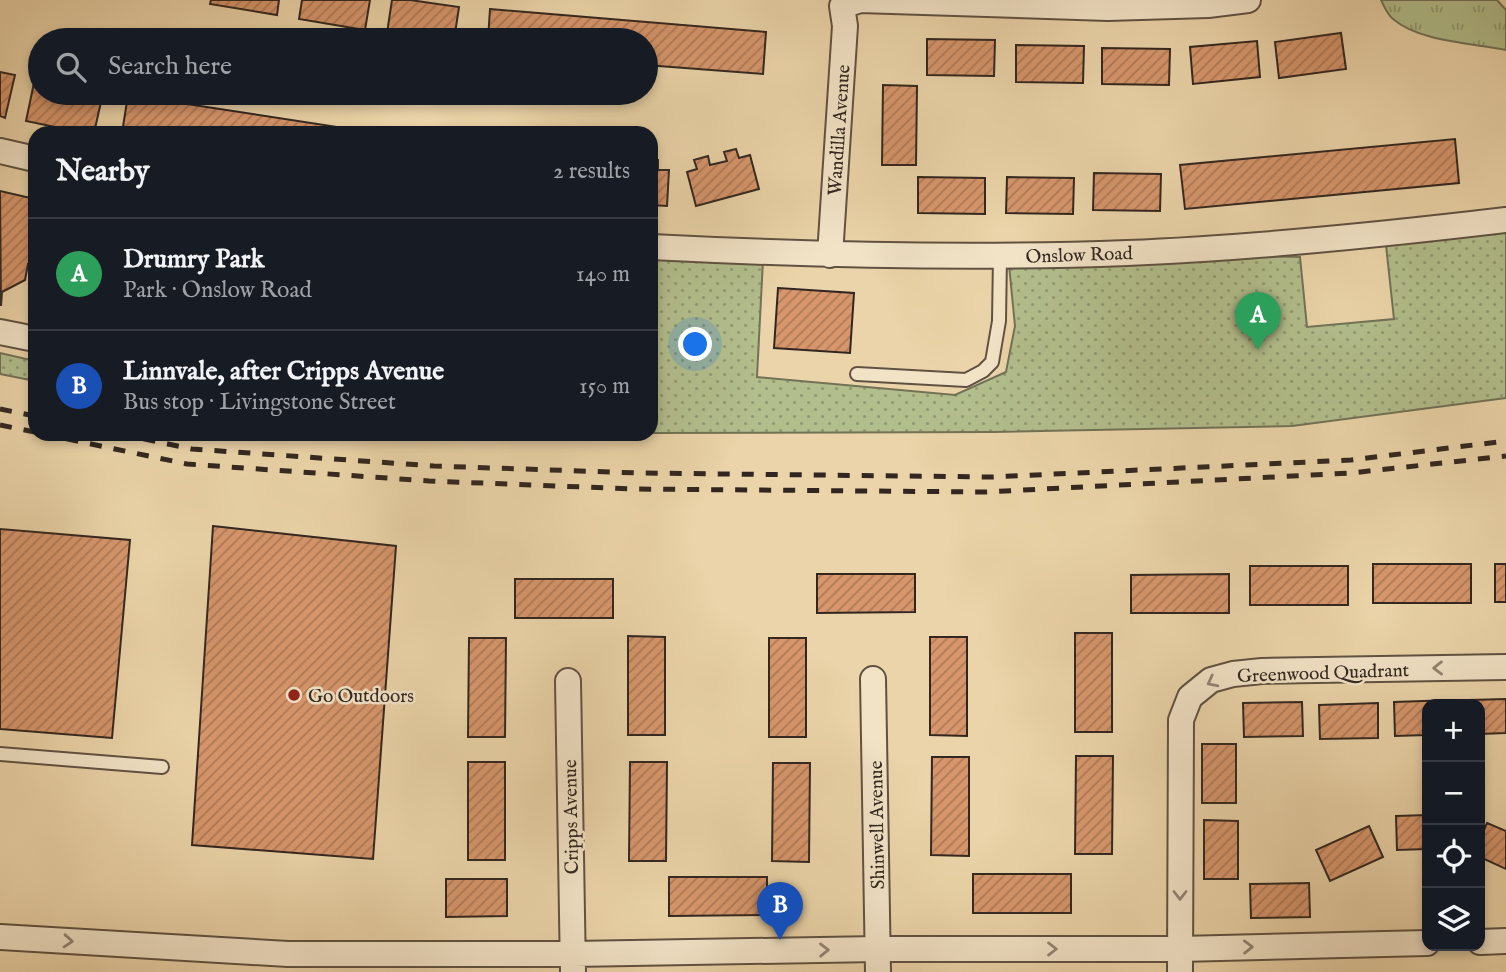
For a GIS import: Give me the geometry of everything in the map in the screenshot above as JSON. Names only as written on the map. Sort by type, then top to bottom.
[{"type":"street","points":[[839,3],[860,0],[1108,8],[1208,5],[1248,0]]},
{"type":"street","name":"Wandilla Avenue","points":[[830,255],[845,26],[839,3]]},
{"type":"street","points":[[0,151],[28,157]]},
{"type":"street","name":"Onslow Road","points":[[658,247],[892,257],[1126,253],[1374,235],[1506,220]]},
{"type":"street","points":[[0,332],[28,338]]},
{"type":"street","name":"Greenwood Quadrant","points":[[1180,960],[1181,720],[1190,696],[1211,680],[1252,672],[1506,667]]},
{"type":"street","name":"Shinwell Avenue","points":[[873,679],[878,961]]},
{"type":"street","name":"Cripps Avenue","points":[[568,681],[573,963]]},
{"type":"street","points":[[0,937],[288,954],[573,963],[1180,960],[1422,943]]},
{"type":"street","points":[[1485,942],[1506,942]]},
{"type":"lane","points":[[857,374],[966,380],[983,371],[992,362],[999,321],[1000,256]]},
{"type":"lane","points":[[0,754],[162,767]]},
{"type":"green space","points":[[1381,0],[1497,0],[1506,10],[1506,50],[1417,33],[1393,19]]},
{"type":"green space","points":[[1506,232],[1506,398],[1292,426],[994,432],[658,433],[658,255],[763,260],[757,377],[955,395],[1006,372],[1015,326],[1008,255],[1126,253],[1300,257],[1307,327],[1394,319],[1386,245]]},
{"type":"green space","points":[[0,353],[28,359],[28,380],[0,374]]},
{"type":"building","points":[[211,0],[279,0],[277,15],[210,4]]},
{"type":"building","points":[[302,0],[370,0],[365,28],[299,19]]},
{"type":"building","points":[[392,0],[459,7],[456,28],[388,28]]},
{"type":"building","points":[[490,9],[766,32],[763,74],[658,66],[658,28],[489,28]]},
{"type":"building","points":[[1341,33],[1346,69],[1279,78],[1275,42]]},
{"type":"building","points":[[927,39],[995,40],[994,76],[927,75]]},
{"type":"building","points":[[1257,41],[1260,77],[1193,84],[1190,47]]},
{"type":"building","points":[[1016,45],[1084,46],[1083,83],[1016,82]]},
{"type":"building","points":[[1102,48],[1170,49],[1169,85],[1102,84]]},
{"type":"building","points":[[0,72],[15,75],[5,118],[0,116]]},
{"type":"building","points":[[883,85],[917,86],[916,165],[882,165]]},
{"type":"building","points":[[29,105],[100,105],[96,126],[50,126],[26,121]]},
{"type":"building","points":[[126,105],[193,105],[330,126],[123,126]]},
{"type":"building","points":[[1455,139],[1459,183],[1185,209],[1180,165]]},
{"type":"building","points":[[736,149],[739,158],[750,155],[759,189],[696,206],[687,172],[697,169],[694,160],[708,156],[710,165],[727,161],[724,152]]},
{"type":"building","points":[[658,170],[669,170],[667,206],[658,205]]},
{"type":"building","points":[[1094,173],[1161,174],[1160,211],[1093,210]]},
{"type":"building","points":[[918,177],[985,178],[985,214],[918,213]]},
{"type":"building","points":[[1007,177],[1074,178],[1073,214],[1006,213]]},
{"type":"building","points":[[0,191],[28,197],[28,264],[25,280],[2,292],[1,306]]},
{"type":"building","points":[[778,288],[854,293],[850,353],[774,348]]},
{"type":"building","name":"Go Outdoors","points":[[213,526],[396,546],[373,859],[192,845]]},
{"type":"building","points":[[0,529],[130,540],[112,738],[0,729]]},
{"type":"building","points":[[1373,564],[1471,564],[1471,603],[1373,603]]},
{"type":"building","points":[[1495,564],[1506,564],[1506,602],[1495,602]]},
{"type":"building","points":[[1250,566],[1348,566],[1348,605],[1250,605]]},
{"type":"building","points":[[817,574],[915,574],[915,612],[817,613]]},
{"type":"building","points":[[1229,574],[1229,613],[1131,613],[1131,575]]},
{"type":"building","points":[[515,579],[613,579],[613,618],[515,618]]},
{"type":"building","points":[[1075,633],[1112,633],[1112,732],[1075,732]]},
{"type":"building","points":[[628,636],[665,637],[665,735],[628,735]]},
{"type":"building","points":[[930,637],[967,637],[967,736],[930,735]]},
{"type":"building","points":[[469,638],[506,638],[505,737],[468,737]]},
{"type":"building","points":[[769,638],[806,638],[806,737],[769,737]]},
{"type":"building","points":[[1506,699],[1506,733],[1485,734],[1485,700]]},
{"type":"building","points":[[1422,701],[1422,735],[1395,736],[1394,702]]},
{"type":"building","points":[[1302,702],[1303,736],[1244,737],[1243,703]]},
{"type":"building","points":[[1378,703],[1378,738],[1320,739],[1319,705]]},
{"type":"building","points":[[1202,744],[1236,744],[1236,803],[1202,803]]},
{"type":"building","points":[[1076,756],[1113,756],[1112,854],[1075,854]]},
{"type":"building","points":[[932,757],[969,757],[969,856],[931,855]]},
{"type":"building","points":[[468,762],[505,762],[505,860],[468,860]]},
{"type":"building","points":[[630,762],[667,762],[666,861],[629,861]]},
{"type":"building","points":[[773,763],[810,763],[809,862],[772,861]]},
{"type":"building","points":[[1422,815],[1422,849],[1397,850],[1396,816]]},
{"type":"building","points":[[1204,820],[1238,821],[1238,879],[1204,879]]},
{"type":"building","points":[[1487,823],[1506,831],[1506,869],[1485,859]]},
{"type":"building","points":[[1369,826],[1383,857],[1330,881],[1316,850]]},
{"type":"building","points":[[973,874],[1071,874],[1071,913],[973,913]]},
{"type":"building","points":[[669,877],[767,877],[767,915],[669,916]]},
{"type":"building","points":[[446,879],[507,879],[507,916],[446,917]]},
{"type":"building","points":[[1309,883],[1310,917],[1251,918],[1250,884]]},
{"type":"railway","points":[[0,409],[28,415]]},
{"type":"railway","points":[[0,425],[28,431]]},
{"type":"railway","points":[[77,441],[187,464],[429,481],[634,489],[986,492],[1351,473],[1506,456]]},
{"type":"railway","points":[[154,441],[192,449],[434,466],[640,473],[992,477],[1351,460],[1506,441]]},
{"type":"place","name":"Drumry Park","points":[[1258,350]]},
{"type":"place","name":"Go Outdoors","points":[[294,695]]},
{"type":"place","name":"Linnvale, after Cripps Avenue","points":[[780,940]]}]
